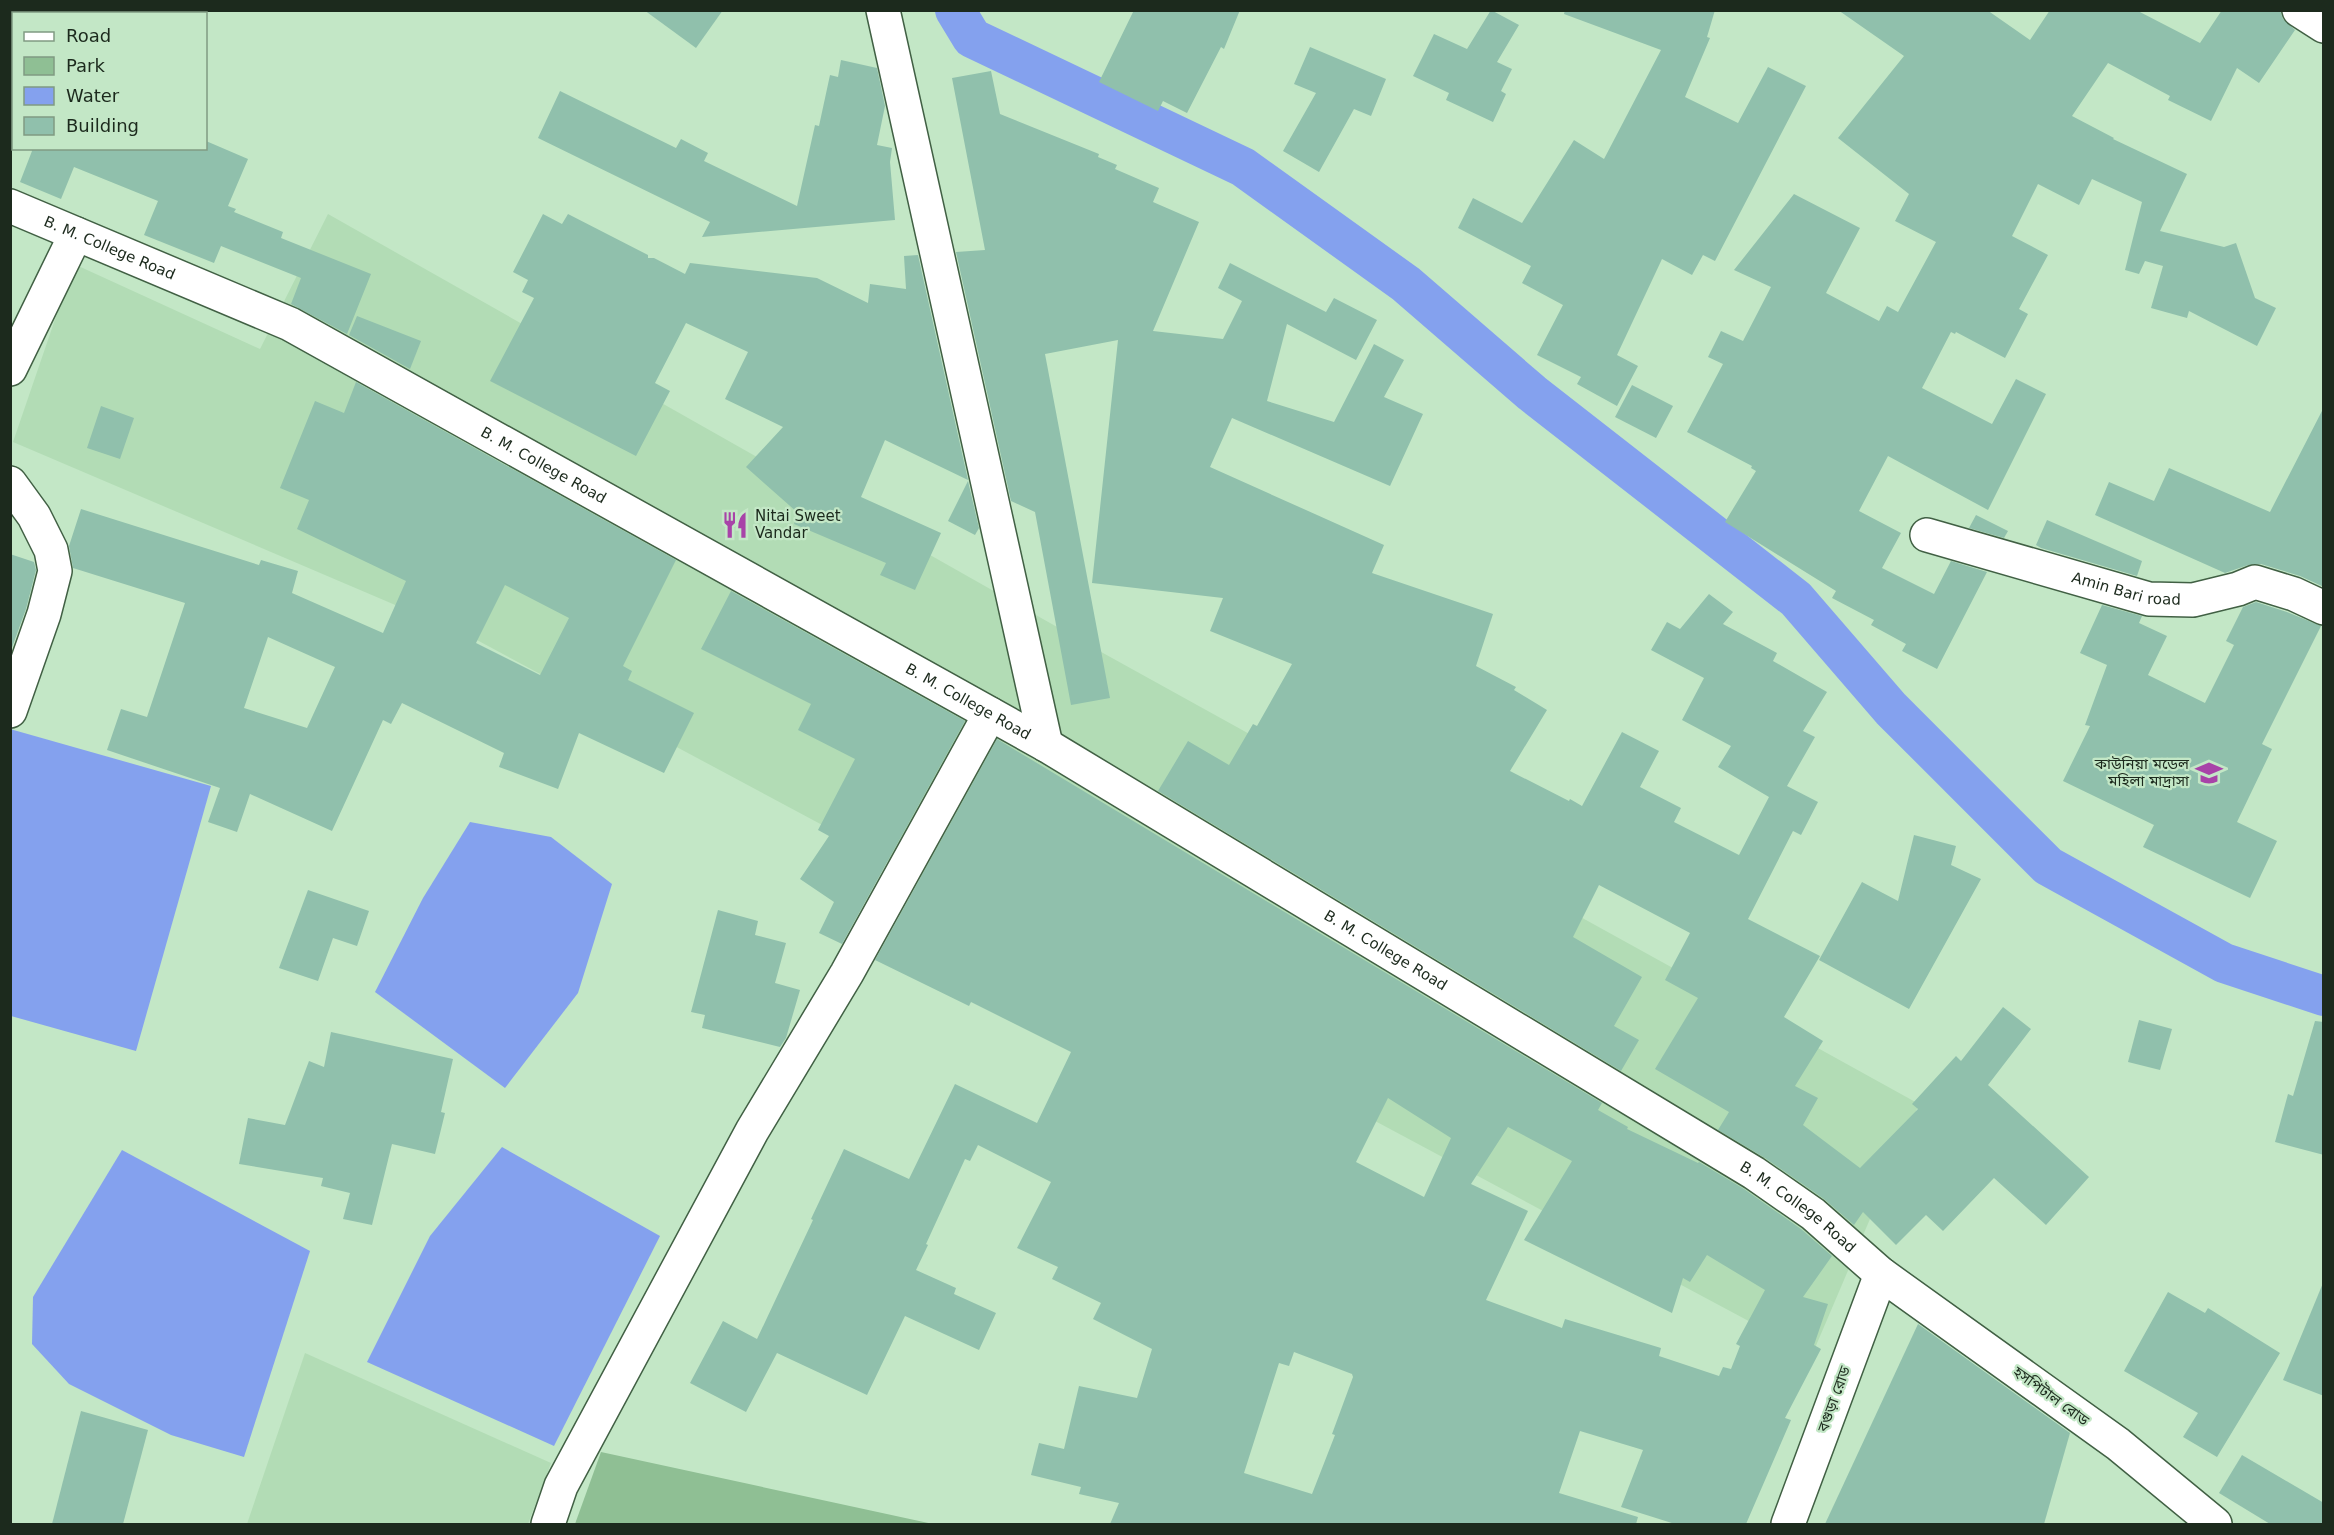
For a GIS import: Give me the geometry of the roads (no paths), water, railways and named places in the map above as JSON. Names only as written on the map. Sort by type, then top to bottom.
[{"type":"main road","points":[[883,10],[1046,745]]},
{"type":"main road","points":[[2299,10],[2324,26]]},
{"type":"main road","name":"B. M. College Road","points":[[10,206],[290,324],[1046,745],[1754,1173],[1813,1214],[1881,1274]]},
{"type":"main road","points":[[10,369],[76,234]]},
{"type":"main road","points":[[10,483],[34,516],[51,550],[55,571],[44,614],[10,711]]},
{"type":"main road","name":"Amin Bari road","points":[[1927,535],[2149,599],[2193,600],[2238,589],[2255,582],[2294,594],[2324,608]]},
{"type":"main road","points":[[548,1524],[561,1486],[752,1131],[846,973],[990,714]]},
{"type":"main road","name":"বগুড়া রোড","points":[[1788,1524],[1881,1274]]},
{"type":"main road","name":"হসপিটাল রোড","points":[[1881,1274],[2118,1443],[2215,1524]]},
{"type":"water","points":[[10,729],[211,786],[136,1051],[11,1016]]},
{"type":"water","points":[[470,822],[551,837],[612,884],[578,993],[505,1088],[375,992],[423,898]]},
{"type":"water","points":[[502,1147],[660,1236],[554,1446],[367,1362],[430,1236]]},
{"type":"water","points":[[122,1150],[310,1251],[244,1457],[171,1435],[69,1384],[32,1344],[33,1297]]},
{"type":"waterway","points":[[955,10],[972,38],[1243,167],[1406,284],[1532,393],[1796,599],[1891,709],[2048,866],[2224,963],[2324,996]]},
{"type":"place","name":"Nitai Sweet Vandar","points":[[735,525]]},
{"type":"place","name":"কাউনিয়া মডেল মহিলা মাদ্রাসা","points":[[2209,773]]}]
